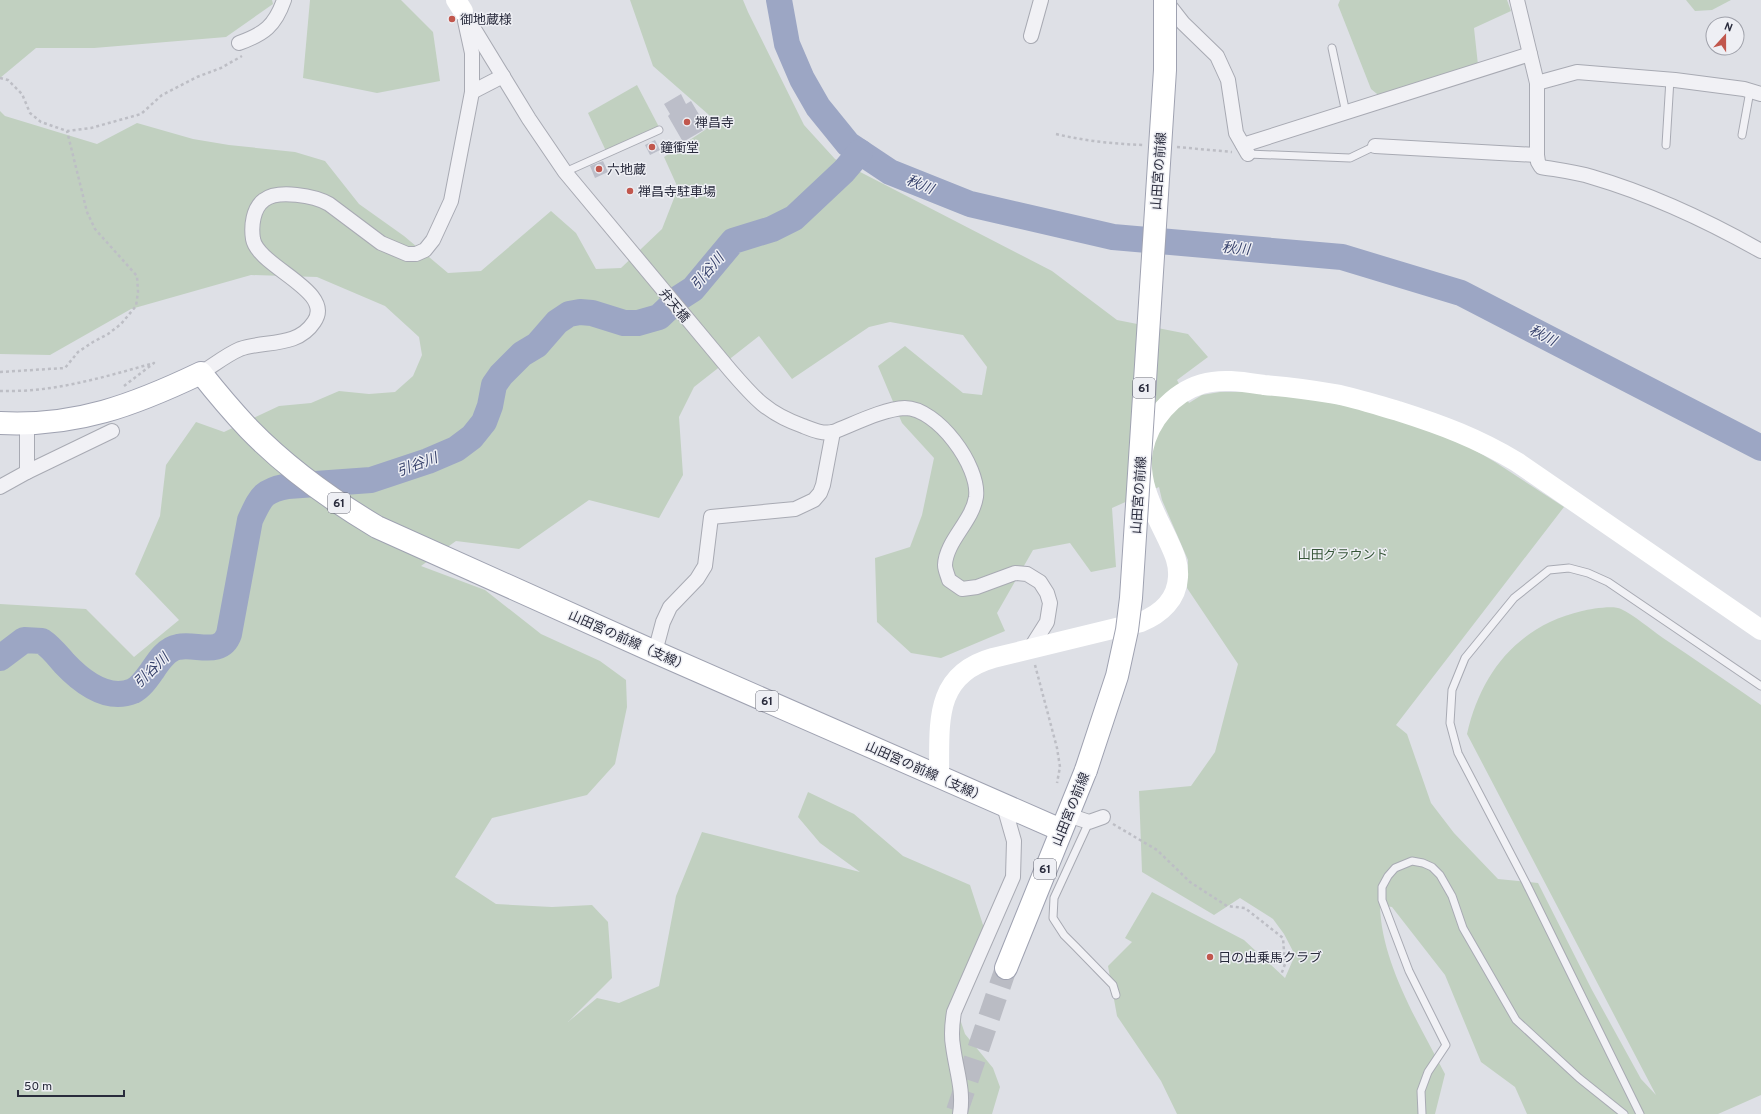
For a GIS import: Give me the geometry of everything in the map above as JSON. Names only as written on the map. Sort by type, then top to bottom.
[{"type":"main road","name":"山田宮の前線","points":[[1006,968],[1086,770],[1117,676],[1127,630],[1131,598],[1165,70],[1171,3]]},
{"type":"main road","name":"山田宮の前線（支線）","points":[[201,373],[248,428],[274,452],[316,488],[377,527],[1004,806],[1065,822]]},
{"type":"main road","points":[[0,423],[27,424],[56,422],[118,409],[201,373]]},
{"type":"street","points":[[242,48],[271,25],[279,15],[284,0]]},
{"type":"street","points":[[1031,36],[1041,0]]},
{"type":"street","points":[[1517,0],[1537,83],[1537,155],[1538,162],[1541,167],[1591,177],[1635,192],[1698,219],[1761,251]]},
{"type":"street","points":[[1171,3],[1183,23],[1217,56],[1228,80],[1236,133],[1246,149],[1346,113],[1530,54]]},
{"type":"street","points":[[201,373],[238,350],[254,344],[286,342],[302,334],[315,322],[318,313],[317,303],[312,296],[301,285],[258,251],[253,241],[252,232],[254,216],[264,200],[274,195],[286,194],[321,200],[329,204],[381,243],[394,250],[407,254],[416,254],[426,250],[433,240],[451,201],[472,92],[472,53],[460,5]]},
{"type":"street","name":"弁天橋","points":[[460,5],[503,76],[565,172],[748,391],[767,408],[786,420],[814,431],[825,433],[833,432]]},
{"type":"street","points":[[1537,83],[1577,72],[1670,79],[1755,92]]},
{"type":"street","points":[[472,92],[503,76]]},
{"type":"street","points":[[1375,146],[1537,155]]},
{"type":"street","points":[[939,777],[941,712],[944,700],[952,685],[965,670],[978,663],[1141,622],[1157,614],[1169,602],[1178,581],[1177,561],[1150,502],[1144,484],[1142,451],[1147,432],[1171,401],[1197,386],[1223,381],[1301,388],[1342,395],[1441,424],[1478,440],[1517,462],[1761,630]]},
{"type":"street","points":[[655,652],[663,622],[670,607],[697,579],[705,566],[711,517],[796,509],[814,500],[820,493],[823,485],[833,432],[888,412],[904,408],[913,409],[924,413],[952,439],[969,464],[976,495],[969,519],[951,548],[945,566],[949,580],[962,589],[977,587],[1015,573],[1027,574],[1040,582],[1047,593],[1050,603],[1047,622],[1030,649]]},
{"type":"street","points":[[27,424],[27,472]]},
{"type":"street","points":[[0,487],[27,472],[112,431]]},
{"type":"street","points":[[960,1114],[962,1101],[960,1081],[952,1046],[954,1012],[1013,877],[1014,841],[1004,806]]},
{"type":"street","points":[[1065,822],[1088,822],[1103,817]]},
{"type":"lane","points":[[1332,48],[1346,113]]},
{"type":"lane","points":[[1666,145],[1670,79]]},
{"type":"lane","points":[[1742,135],[1755,92]]},
{"type":"lane","points":[[565,172],[659,130]]},
{"type":"lane","points":[[1246,149],[1350,158],[1375,146]]},
{"type":"lane","points":[[1640,1114],[1526,883],[1458,753],[1450,724],[1452,690],[1465,658],[1514,598],[1549,570],[1569,568],[1588,573],[1608,582],[1761,686]]},
{"type":"lane","points":[[1088,822],[1054,898],[1053,918],[1064,935],[1113,985],[1116,995]]},
{"type":"lane","points":[[1422,1114],[1421,1091],[1428,1072],[1446,1044],[1409,971],[1382,900],[1382,887],[1388,876],[1395,868],[1412,861],[1427,865],[1440,875],[1452,896],[1462,928],[1516,1020],[1580,1078],[1624,1114]]},
{"type":"path","points":[[0,78],[8,80],[22,94],[30,113],[41,122],[67,131],[91,128],[141,114],[162,95],[197,77],[237,60],[242,48]]},
{"type":"path","points":[[0,372],[65,368],[78,352],[108,334],[121,324],[136,306],[138,292],[137,276],[95,229],[87,212],[67,131]]},
{"type":"path","points":[[0,391],[34,390],[84,382],[154,363],[118,390]]},
{"type":"path","points":[[1030,649],[1057,748],[1060,767],[1057,783]]},
{"type":"path","points":[[1103,817],[1157,850],[1190,882],[1227,906],[1245,908],[1284,938],[1285,964],[1281,975]]},
{"type":"green space","points":[[0,0],[272,0],[273,4],[226,37],[94,48],[36,48],[0,78]]},
{"type":"green space","points":[[310,0],[401,0],[433,32],[440,81],[377,93],[303,78]]},
{"type":"green space","name":"山田グラウンド","points":[[630,0],[743,0],[804,125],[835,159],[1052,271],[1117,320],[1188,334],[1208,357],[1177,380],[1189,403],[1202,395],[1220,392],[1250,392],[1302,397],[1361,409],[1449,435],[1495,462],[1564,507],[1396,725],[1407,734],[1431,803],[1454,833],[1498,879],[1538,883],[1592,990],[1641,1079],[1656,1095],[1467,734],[1473,712],[1482,691],[1493,672],[1506,655],[1521,640],[1539,628],[1559,618],[1590,609],[1613,607],[1621,609],[1761,705],[1761,1095],[1718,1114],[1527,1114],[1515,1087],[1481,1062],[1445,975],[1392,907],[1380,905],[1382,927],[1394,971],[1413,1014],[1445,1074],[1435,1114],[1177,1114],[1161,1081],[1117,1016],[1108,966],[1132,942],[1125,938],[1152,892],[1244,940],[1285,978],[1295,955],[1284,934],[1273,919],[1240,898],[1214,915],[1142,872],[1139,791],[1191,786],[1215,752],[1238,664],[1187,588],[1188,560],[1162,500],[1159,487],[1112,508],[1116,567],[1091,572],[1070,543],[1033,550],[997,613],[1005,631],[941,658],[911,653],[877,622],[875,558],[910,547],[922,515],[934,458],[902,423],[878,366],[905,346],[963,393],[982,395],[987,367],[963,335],[890,322],[869,327],[792,379],[759,336],[694,387],[679,417],[683,475],[659,518],[589,500],[519,549],[456,541],[421,566],[485,590],[541,634],[600,661],[626,680],[627,707],[615,764],[587,795],[492,818],[455,877],[496,904],[552,907],[592,905],[608,922],[612,978],[568,1022],[597,998],[619,1003],[659,986],[676,896],[702,832],[860,872],[820,843],[798,817],[808,792],[854,814],[903,856],[970,885],[984,928],[959,1016],[965,1034],[993,1068],[1000,1087],[992,1114],[0,1114],[0,604],[86,609],[134,657],[179,620],[135,574],[160,516],[166,465],[196,422],[224,432],[279,406],[311,403],[339,391],[369,394],[395,392],[413,376],[422,355],[419,337],[385,306],[317,277],[251,275],[131,309],[50,355],[0,354],[0,111],[5,116],[97,144],[137,123],[193,139],[229,145],[295,152],[325,161],[359,204],[404,236],[448,273],[481,271],[551,211],[576,233],[596,269],[621,268],[662,229],[678,188],[664,157],[717,122],[653,66]]},
{"type":"green space","points":[[1340,0],[1507,0],[1511,11],[1474,28],[1478,65],[1382,98],[1371,89],[1338,5]]},
{"type":"green space","points":[[1686,0],[1731,0],[1712,10],[1695,11]]},
{"type":"green space","points":[[637,85],[659,127],[606,151],[588,113]]},
{"type":"building","name":"禅昌寺","points":[[681,94],[686,104],[691,101],[707,128],[683,142],[668,116],[670,114],[664,104]]},
{"type":"building","name":"鐘衝堂","points":[[655,140],[660,150],[650,155],[645,145]]},
{"type":"building","name":"六地蔵","points":[[603,161],[608,172],[595,178],[590,166]]},
{"type":"waterway","name":"秋川","points":[[779,0],[787,44],[802,79],[818,107],[848,144],[890,172],[970,204],[1113,237],[1342,257],[1461,293],[1761,448]]},
{"type":"waterway","name":"引谷川","points":[[0,658],[24,640],[42,641],[86,683],[104,692],[123,694],[133,691],[139,687],[163,656],[170,650],[185,646],[207,648],[220,645],[225,641],[229,634],[250,520],[263,496],[273,490],[288,486],[371,480],[428,461],[456,449],[472,437],[484,422],[490,406],[494,385],[501,375],[522,354],[537,345],[557,322],[569,314],[580,312],[592,313],[624,323],[638,323],[659,317],[679,298],[693,289],[733,241],[772,229],[794,218],[844,171],[860,152]]},
{"type":"tunnel","points":[[957,1111],[1006,968]]},
{"type":"place","name":"御地蔵様","points":[[452,19]]},
{"type":"place","name":"禅昌寺","points":[[687,122]]},
{"type":"place","name":"鐘衝堂","points":[[652,147]]},
{"type":"place","name":"六地蔵","points":[[599,169]]},
{"type":"place","name":"禅昌寺駐車場","points":[[630,191]]},
{"type":"place","name":"日の出乗馬クラブ","points":[[1210,957]]}]
